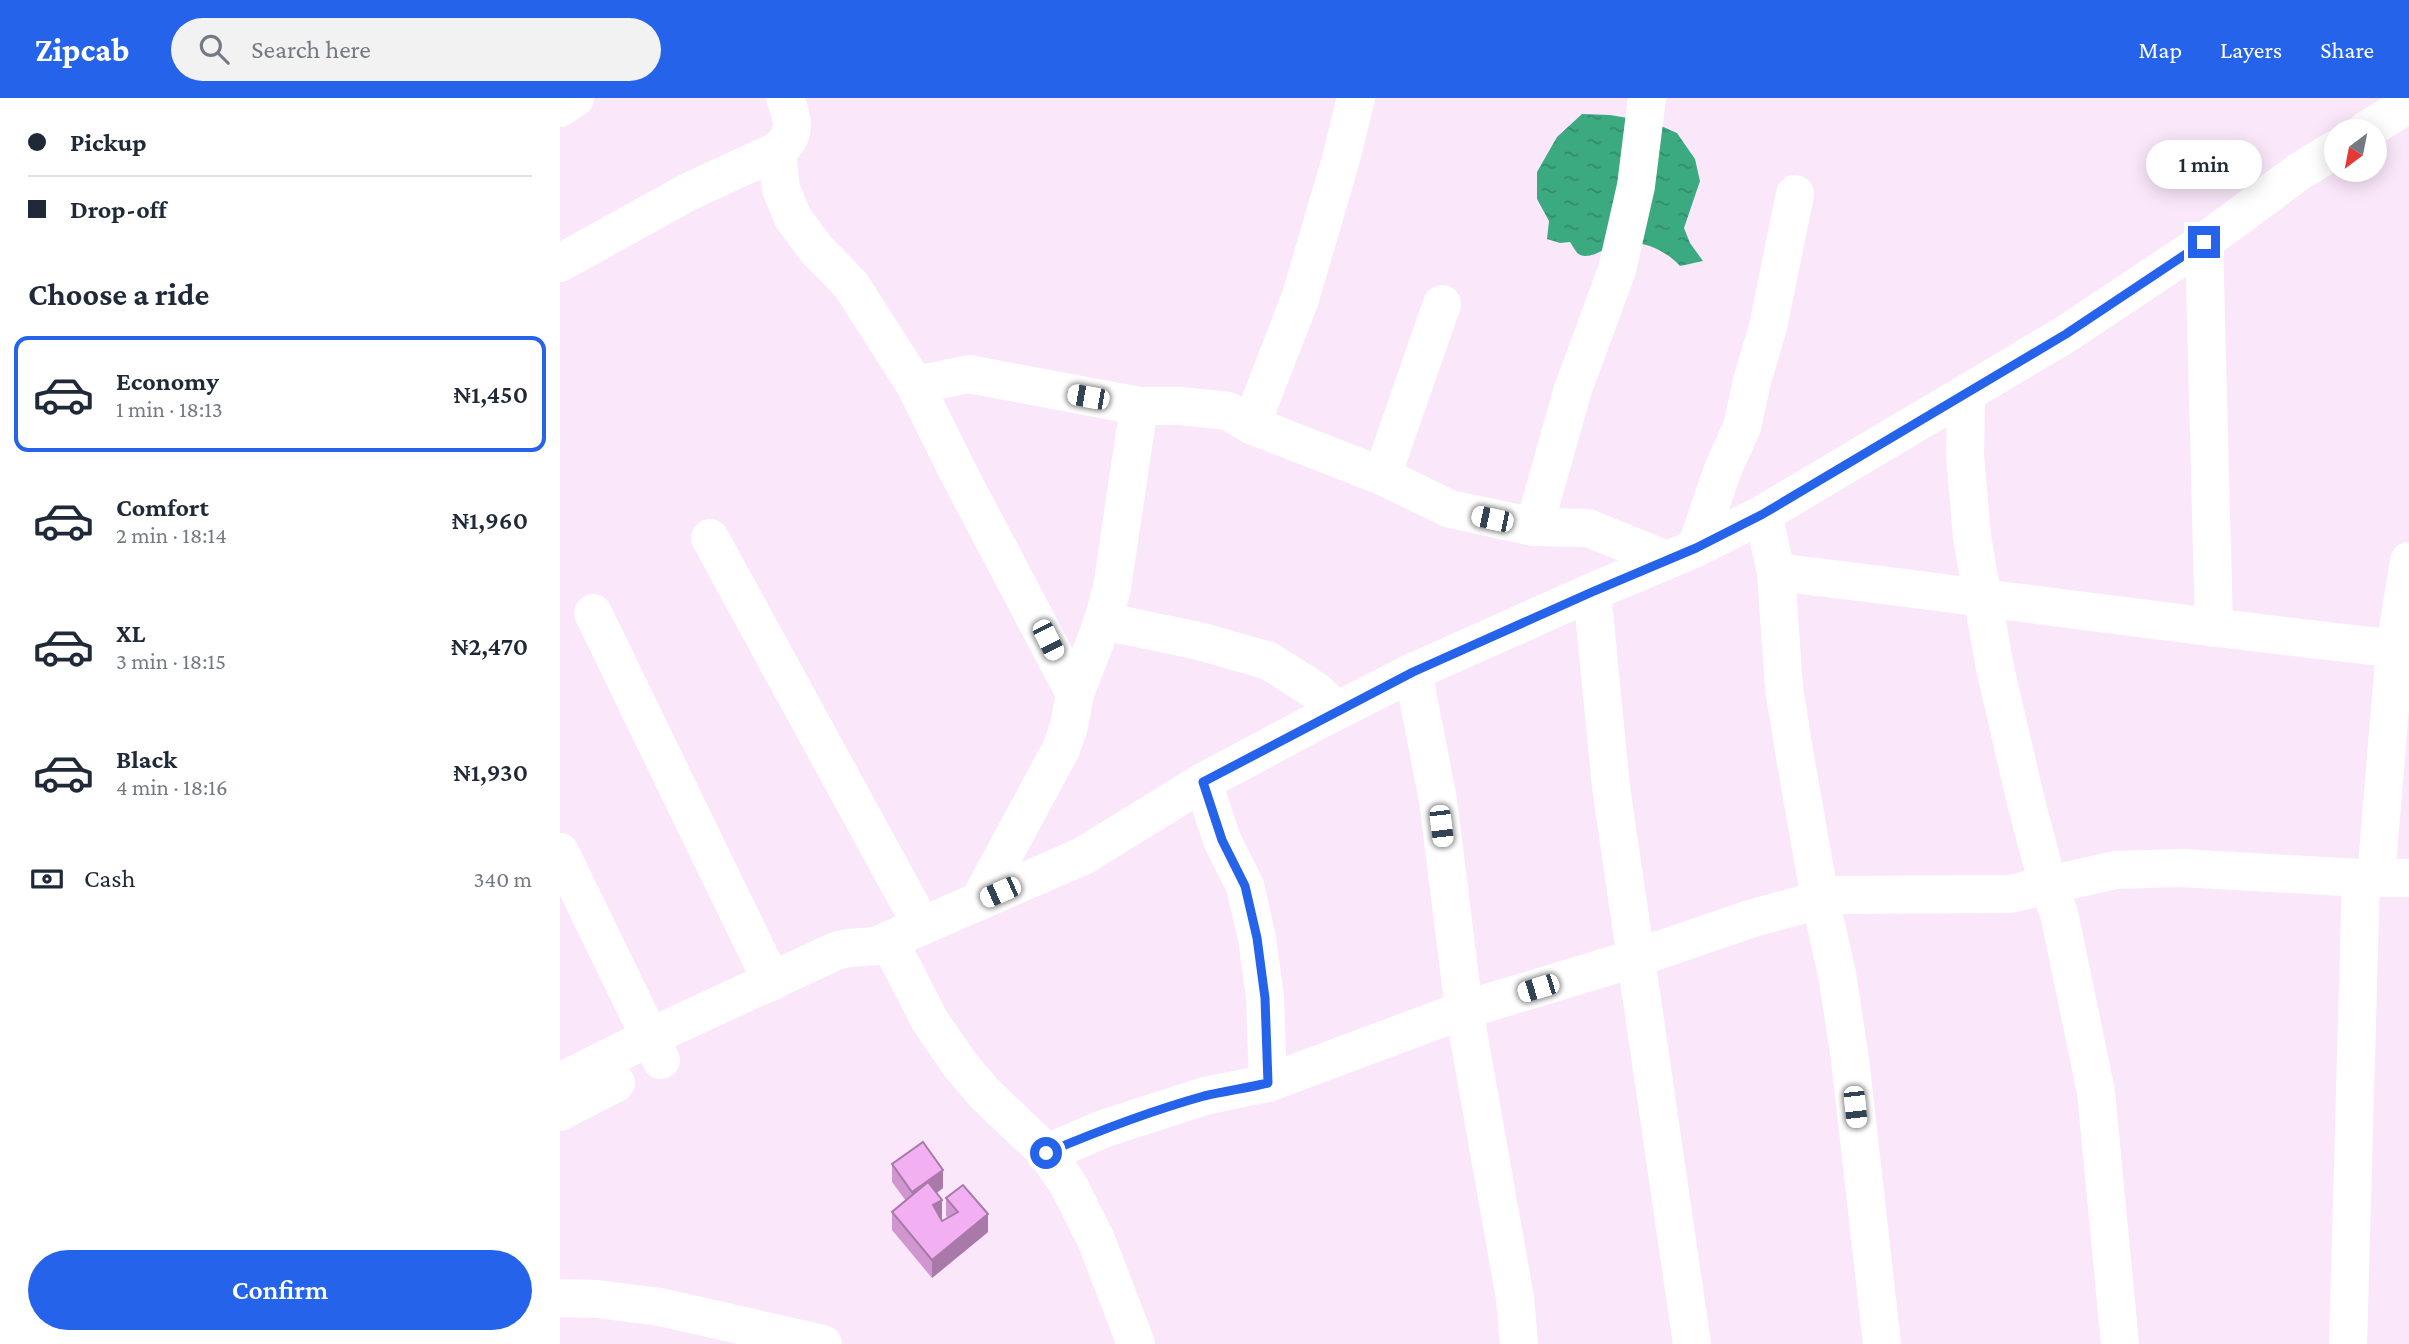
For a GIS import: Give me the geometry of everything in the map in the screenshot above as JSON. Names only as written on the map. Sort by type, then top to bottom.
[{"type":"street","points":[[560,108],[575,98]]},
{"type":"street","points":[[560,263],[688,192],[784,145],[794,130],[785,98]]},
{"type":"street","points":[[1251,425],[1300,299],[1356,98]]},
{"type":"street","points":[[1534,527],[1573,389],[1617,270],[1636,186],[1647,98]]},
{"type":"street","points":[[2385,119],[2409,104]]},
{"type":"street","points":[[777,150],[781,189],[793,218],[816,249],[851,285],[915,385],[1075,694]]},
{"type":"street","points":[[560,1112],[656,1048],[772,982],[836,951],[896,938],[1083,856],[1203,782],[1413,672],[1681,554],[1763,514],[1966,396],[2066,334],[2204,242],[2324,156]]},
{"type":"street","points":[[1681,554],[1742,427],[1768,327],[1796,194]]},
{"type":"street","points":[[2204,242],[2214,628]]},
{"type":"street","points":[[1382,476],[1442,304]]},
{"type":"street","points":[[915,385],[969,374],[1139,406],[1181,406],[1228,411],[1251,425],[1382,476],[1450,509],[1534,527],[1588,528],[1681,554]]},
{"type":"street","points":[[1966,396],[1966,469],[1972,537],[1982,596],[1998,681],[2027,806],[2048,885],[2059,913],[2096,1091],[2120,1344]]},
{"type":"street","points":[[979,901],[1061,749],[1075,694],[1103,621],[1121,539],[1139,406]]},
{"type":"street","points":[[1763,514],[1776,572],[1784,688],[1850,1059],[1882,1344]]},
{"type":"street","points":[[710,538],[896,938],[930,1021],[961,1066],[984,1093],[1046,1153],[1069,1186],[1097,1242],[1136,1344]]},
{"type":"street","points":[[2348,1344],[2382,878],[2409,561]]},
{"type":"street","points":[[1776,572],[1982,596],[2214,628],[2402,649]]},
{"type":"street","points":[[1592,592],[1611,787],[1692,1344]]},
{"type":"street","points":[[593,613],[772,982]]},
{"type":"street","points":[[1103,621],[1199,640],[1269,661],[1316,691],[1337,711]]},
{"type":"street","points":[[1413,672],[1438,800],[1464,1010],[1515,1298],[1519,1344]]},
{"type":"street","points":[[1203,782],[1222,840],[1245,886],[1257,938],[1265,998],[1268,1083]]},
{"type":"street","points":[[560,852],[656,1048]]},
{"type":"street","points":[[1046,1153],[1103,1129],[1205,1096],[1268,1083],[1464,1010],[1636,958],[1753,918],[1838,895],[2010,894],[2115,870],[2181,867],[2382,878]]},
{"type":"street","points":[[560,1082],[656,1048],[848,973],[896,938]]},
{"type":"street","points":[[560,1298],[597,1299],[660,1307],[824,1344]]},
{"type":"water","points":[[1582,114],[1610,115],[1652,122],[1677,133],[1695,159],[1700,181],[1684,228],[1690,243],[1703,261],[1680,266],[1657,249],[1630,242],[1582,256],[1570,242],[1560,243],[1547,239],[1549,221],[1537,199],[1537,172],[1557,137]]},
{"type":"building","points":[[923,1142],[943,1170],[912,1192],[892,1164]]},
{"type":"building","points":[[928,1182],[942,1200],[933,1205],[942,1221],[958,1212],[946,1198],[963,1185],[988,1214],[932,1260],[892,1212]]},
{"type":"route","points":[[1046,1153],[1103,1129],[1205,1096],[1268,1083],[1265,998],[1257,938],[1245,886],[1222,840],[1203,782],[1413,672],[1696,548],[1763,514],[1966,396],[2066,334],[2204,242]]}]
